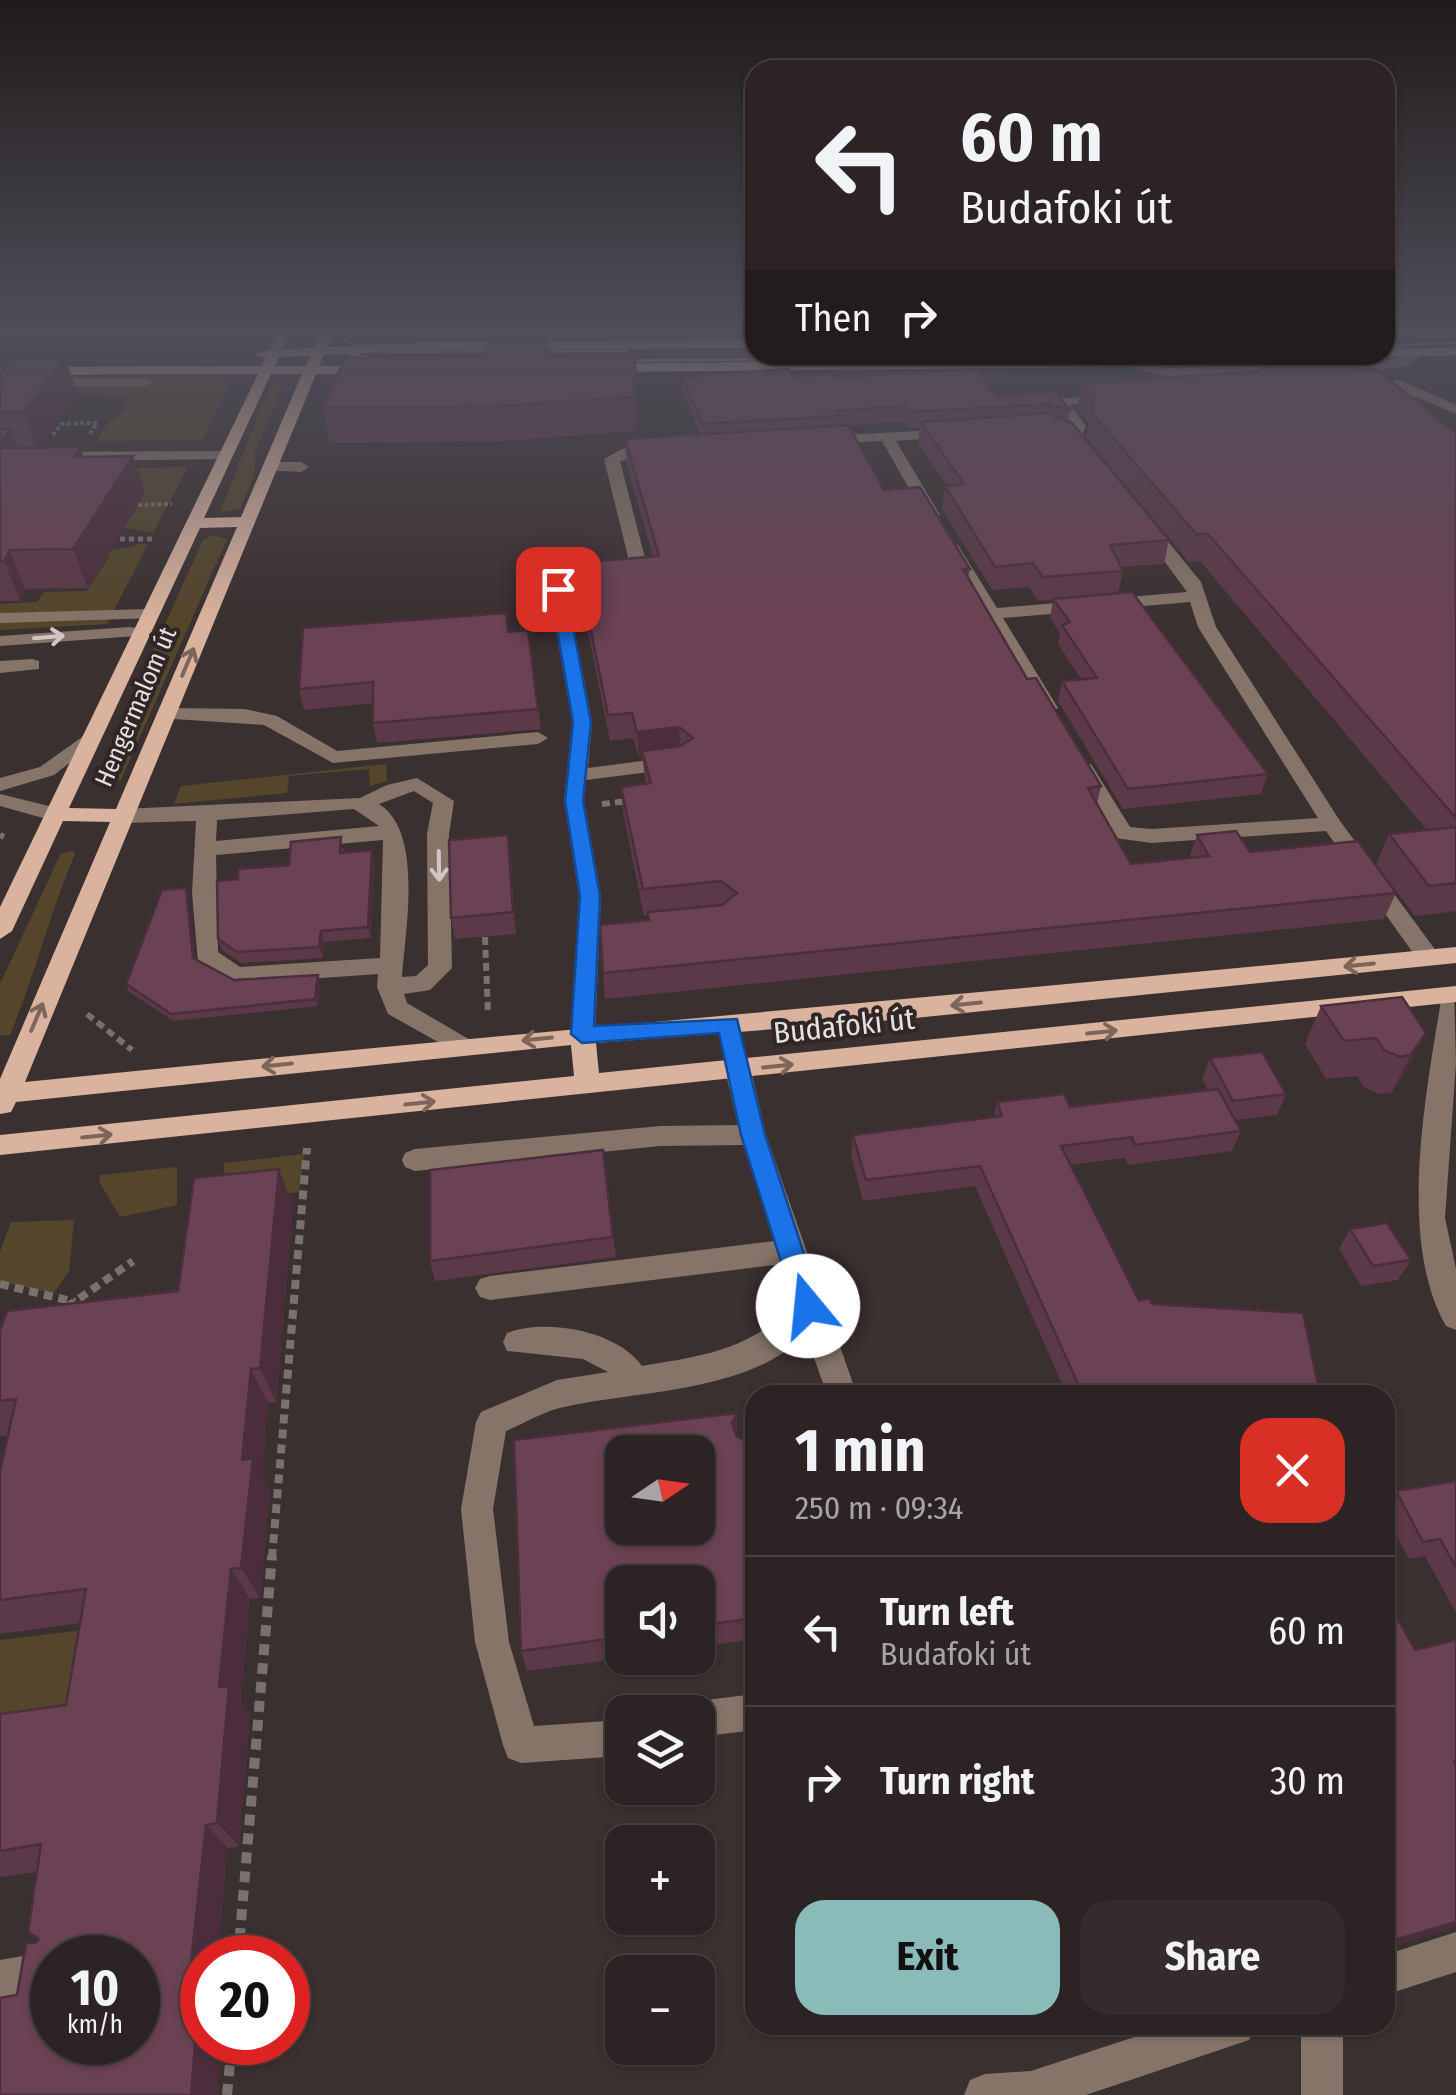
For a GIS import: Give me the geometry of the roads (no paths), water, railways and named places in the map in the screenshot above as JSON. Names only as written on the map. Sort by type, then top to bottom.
[{"type":"main road","name":"Hengermalom út","points":[[0,931],[239,427]]},
{"type":"main road","name":"Hengermalom út","points":[[2,1099],[287,427]]},
{"type":"main road","points":[[193,523],[247,522]]},
{"type":"main road","points":[[54,814],[123,816]]},
{"type":"main road","name":"Budafoki út","points":[[2,1099],[582,1034],[729,1024],[1456,956]]},
{"type":"main road","points":[[1429,958],[1455,995]]},
{"type":"main road","name":"Budafoki út","points":[[0,1145],[1455,995]]},
{"type":"main road","points":[[729,1024],[738,1070]]},
{"type":"main road","points":[[582,1034],[587,1085]]},
{"type":"street","points":[[1073,441],[1079,427]]},
{"type":"street","points":[[1421,427],[1456,455]]},
{"type":"street","points":[[798,442],[967,432]]},
{"type":"street","points":[[887,437],[1123,832],[1152,836],[1332,824]]},
{"type":"street","points":[[582,1034],[597,932],[575,807],[582,722],[558,589],[571,578],[618,572],[637,558],[612,459],[622,454],[681,449]]},
{"type":"street","points":[[0,456],[226,454]]},
{"type":"street","points":[[270,467],[301,466]]},
{"type":"street","points":[[1133,510],[1192,582],[1206,627],[1332,824],[1429,958]]},
{"type":"street","points":[[991,614],[1197,596]]},
{"type":"street","points":[[0,618],[146,623]]},
{"type":"street","points":[[0,642],[146,623]]},
{"type":"street","points":[[0,667],[32,665]]},
{"type":"street","points":[[166,714],[245,715],[270,720],[333,757],[538,738]]},
{"type":"street","points":[[0,785],[48,771],[92,736]]},
{"type":"street","points":[[579,774],[680,762]]},
{"type":"street","points":[[123,816],[363,804],[394,789],[417,784],[444,801],[438,834],[440,968],[422,984],[390,976],[236,976],[206,956],[206,814]]},
{"type":"street","points":[[0,800],[54,814]]},
{"type":"street","points":[[363,804],[382,815],[396,840],[390,976],[397,1008],[463,1046]]},
{"type":"street","points":[[205,849],[392,832]]},
{"type":"street","points":[[1455,995],[1431,1218],[1449,1305],[1456,1317]]},
{"type":"street","points":[[738,1070],[753,1135],[808,1306],[838,1385]]},
{"type":"street","points":[[416,1160],[660,1136],[753,1135]]},
{"type":"street","points":[[490,1288],[791,1251]]},
{"type":"street","points":[[605,1739],[521,1745],[492,1642],[476,1509],[492,1422],[558,1394],[700,1370],[750,1356],[790,1329],[808,1306]]},
{"type":"street","points":[[518,1342],[598,1348],[626,1364],[633,1379]]},
{"type":"street","points":[[715,1718],[745,1713]]},
{"type":"street","points":[[1395,1972],[1456,1952]]},
{"type":"street","points":[[0,1980],[30,1975]]},
{"type":"street","points":[[985,2095],[1032,2094],[1205,2035]]},
{"type":"street","points":[[1322,2035],[1322,2095]]}]
